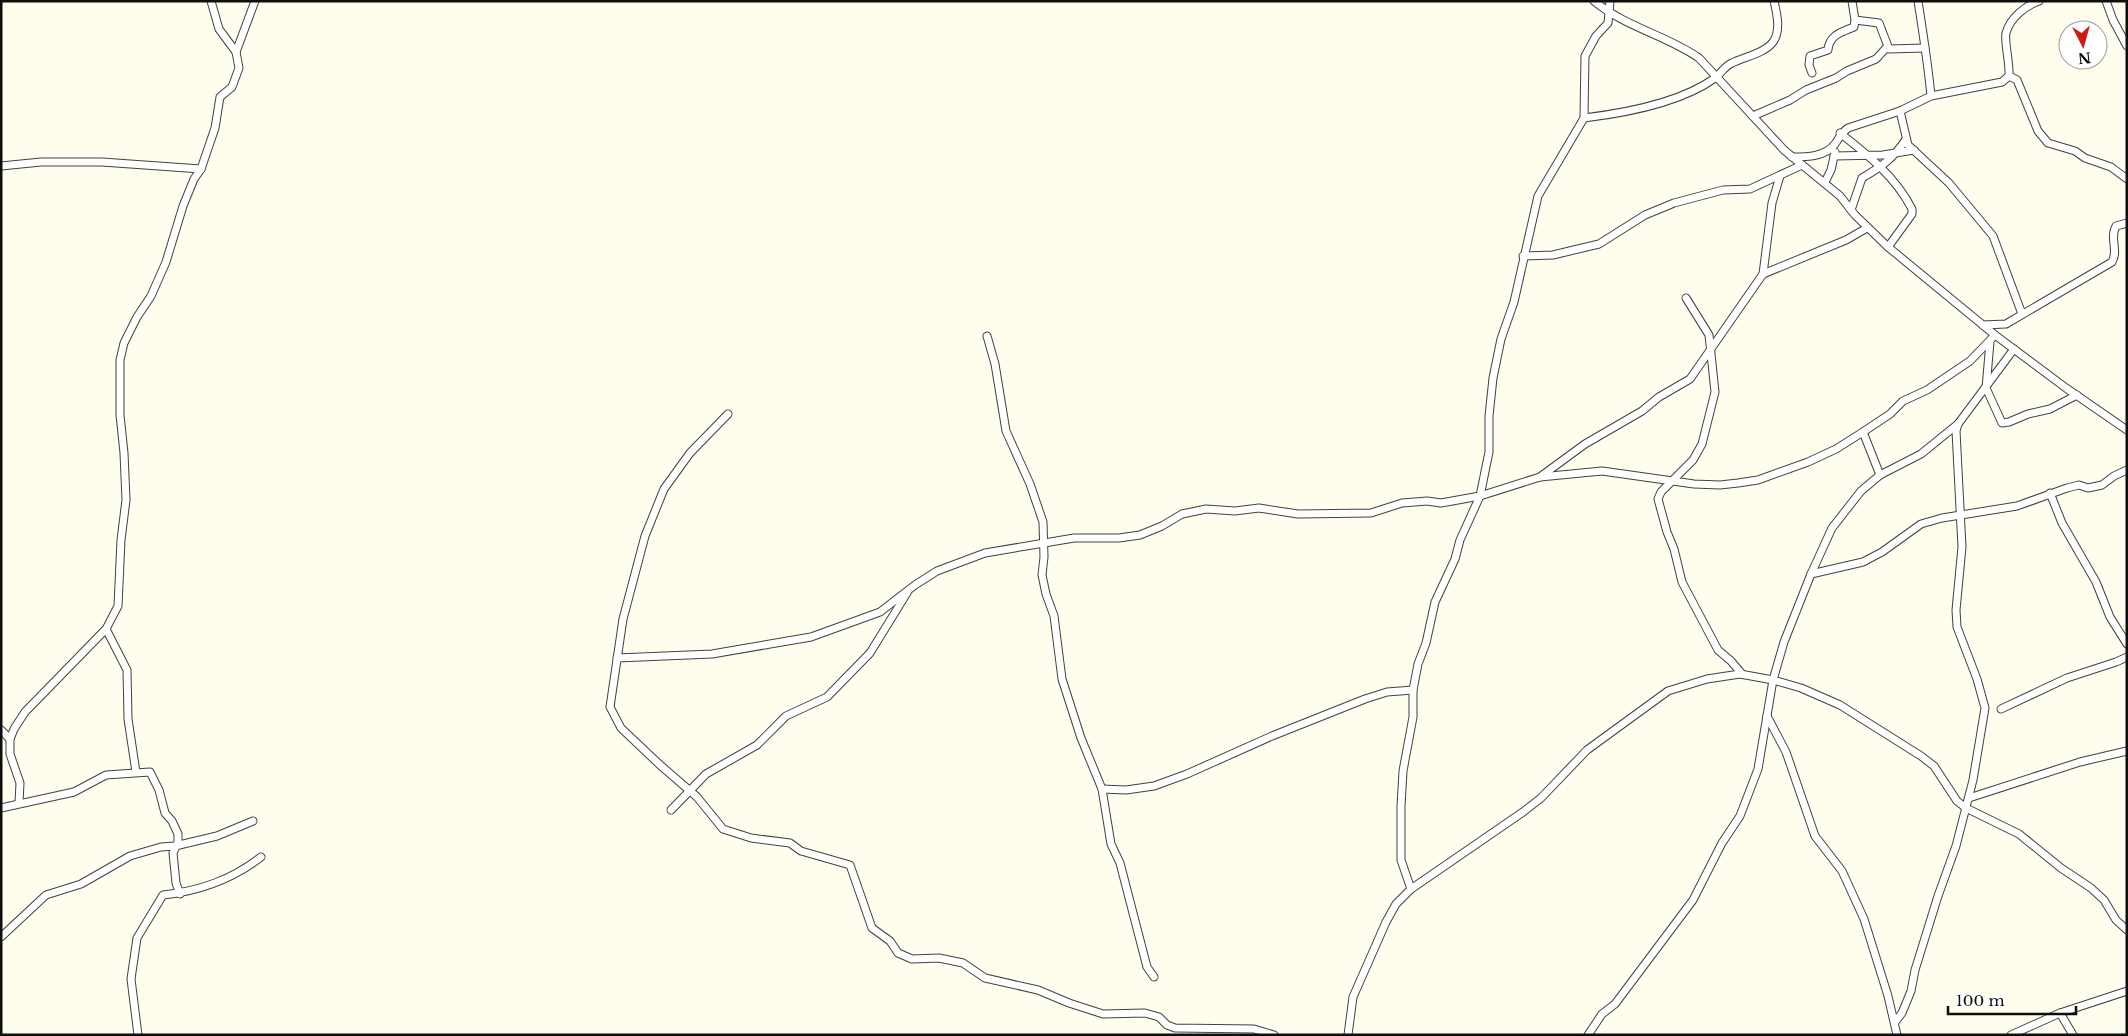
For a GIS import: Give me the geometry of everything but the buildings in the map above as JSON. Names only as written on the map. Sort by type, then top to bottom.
[{"type":"street","points":[[19,803],[20,783],[10,754],[10,740],[25,712],[106,629],[118,606],[121,540],[126,500],[120,415],[120,360],[131,329],[160,278],[185,199],[200,169],[218,117],[220,97],[232,87],[239,68],[236,52],[219,29],[210,1]]},
{"type":"street","points":[[236,52],[255,1]]},
{"type":"street","points":[[1594,1],[1609,12],[1638,28],[1686,49],[1699,58],[1792,157],[1840,196],[1866,228],[1983,325],[1992,338],[2014,349],[2127,430]]},
{"type":"street","points":[[1411,888],[1401,860],[1400,836],[1403,771],[1413,717],[1413,690],[1435,602],[1455,559],[1460,540],[1480,496],[1489,452],[1493,378],[1501,339],[1514,302],[1538,196],[1584,118],[1585,56],[1596,36],[1608,23],[1610,1]]},
{"type":"street","points":[[1584,118],[1636,108],[1673,97],[1717,77],[1720,71],[1730,64],[1768,47],[1774,41],[1778,31],[1774,1]]},
{"type":"street","points":[[1812,73],[1809,65],[1810,56],[1828,50],[1831,39],[1835,35],[1854,27],[1855,20],[1852,1]]},
{"type":"street","points":[[1918,1],[1931,96]]},
{"type":"street","points":[[2009,76],[2007,31],[2016,16],[2025,7],[2030,3],[2039,1]]},
{"type":"street","points":[[2106,1],[2113,20],[2127,46]]},
{"type":"street","points":[[1855,20],[1879,23],[1889,50],[1925,48]]},
{"type":"street","points":[[1753,116],[1876,59],[1887,47]]},
{"type":"street","points":[[1792,157],[1811,157],[1832,147],[1840,133],[1854,124],[1900,111],[1931,96],[2002,82],[2009,76]]},
{"type":"street","points":[[2009,76],[2016,80],[2038,131],[2048,143],[2075,151],[2085,158],[2112,167],[2127,179]]},
{"type":"street","points":[[1900,111],[1908,145],[1949,183],[1993,236],[2022,314]]},
{"type":"street","points":[[1840,133],[1882,167],[1894,180],[1912,209],[1912,214],[1888,247]]},
{"type":"street","points":[[1851,210],[1862,178],[1882,167],[1898,152],[1906,139]]},
{"type":"street","points":[[1825,182],[1834,156],[1836,142]]},
{"type":"street","points":[[1834,156],[1867,156],[1914,150]]},
{"type":"street","points":[[1,166],[41,162],[102,162],[200,169]]},
{"type":"street","points":[[1523,256],[1553,255],[1599,244],[1645,215],[1674,203],[1723,190],[1750,189],[1802,165]]},
{"type":"street","points":[[1540,477],[1585,444],[1642,411],[1659,397],[1690,379],[1711,346],[1763,274],[1772,203],[1780,176]]},
{"type":"street","points":[[1983,325],[2006,324],[2112,262],[2115,254],[2113,230],[2116,226],[2127,223]]},
{"type":"street","points":[[1763,274],[1846,240],[1866,228]]},
{"type":"street","points":[[1686,298],[1709,335],[1715,392],[1702,444],[1693,460],[1661,492],[1658,499],[1682,582],[1718,650],[1742,674]]},
{"type":"street","points":[[986,336],[995,364],[1002,418],[1012,446],[1026,473],[1043,522],[1043,586],[1054,616],[1062,678],[1081,738],[1102,789],[1111,844],[1120,863],[1148,967],[1154,976]]},
{"type":"street","points":[[1992,338],[1986,388],[2002,423],[2050,409],[2077,395]]},
{"type":"street","points":[[617,658],[712,654],[811,637],[880,612],[937,571],[985,553],[1074,538],[1119,538],[1140,535],[1162,526],[1182,514],[1206,509],[1234,510],[1259,508],[1298,514],[1371,513],[1402,503],[1427,501],[1441,503],[1480,496],[1540,477],[1602,471],[1672,481],[1720,485],[1758,480],[1808,462],[1836,449],[1890,414],[1902,401],[1927,390],[1970,361],[1992,338]]},
{"type":"street","points":[[1588,1035],[1588,1032],[1602,1014],[1616,1004],[1692,900],[1722,843],[1740,816],[1758,769],[1774,680],[1784,642],[1811,574],[1832,528],[1861,491],[1880,475],[1921,454],[1958,424],[2014,349]]},
{"type":"street","points":[[728,414],[690,453],[664,489],[645,536],[623,619],[610,707],[621,728],[689,790],[724,829],[751,838],[790,843],[801,850],[850,865],[872,928],[890,941],[898,953],[912,959],[939,958],[963,963],[985,978],[1038,990],[1103,1014],[1145,1013],[1159,1017],[1167,1025],[1174,1028],[1254,1029],[1274,1035]]},
{"type":"street","points":[[1895,1022],[1902,1013],[1911,991],[1915,970],[1956,846],[1980,748],[1985,708],[1978,678],[1957,628],[1956,610],[1962,547],[1956,444],[1958,424]]},
{"type":"street","points":[[1862,432],[1880,475]]},
{"type":"street","points":[[1811,574],[1863,562],[1882,552],[1921,524],[1959,515],[2017,506],[2050,493],[2079,485],[2088,488],[2102,485],[2114,476],[2127,470]]},
{"type":"street","points":[[2050,493],[2062,523],[2096,582],[2110,617],[2127,644]]},
{"type":"street","points":[[671,810],[706,774],[756,745],[786,716],[827,697],[870,652],[910,589]]},
{"type":"street","points":[[106,629],[127,670],[128,719],[136,772]]},
{"type":"street","points":[[2001,709],[2067,678],[2127,657]]},
{"type":"street","points":[[1348,1035],[1353,998],[1386,922],[1396,904],[1411,888],[1523,812],[1541,798],[1587,750],[1668,691],[1707,679],[1742,674],[1774,680],[1801,688],[1840,705],[1922,756],[1934,766],[1957,801],[1966,808],[2019,834],[2061,868],[2092,888],[2127,930]]},
{"type":"street","points":[[1102,789],[1126,790],[1154,786],[1365,699],[1388,692],[1413,690]]},
{"type":"street","points":[[1767,716],[1786,752],[1815,836],[1842,871],[1864,919],[1895,1022],[1896,1035]]},
{"type":"street","points":[[1,730],[10,740]]},
{"type":"street","points":[[1969,798],[2080,762],[2127,751]]},
{"type":"street","points":[[1,808],[74,792],[106,775],[150,772],[159,790],[165,813],[172,821],[178,834],[178,842],[174,853],[176,883],[180,894]]},
{"type":"street","points":[[1,937],[46,895],[81,884],[130,856],[161,847],[175,846],[217,836],[253,821]]},
{"type":"street","points":[[138,1035],[131,979],[137,938],[163,896],[180,894],[210,886],[241,872],[261,857]]},
{"type":"street","points":[[2011,1035],[2060,1013],[2127,990]]},
{"type":"street","points":[[2060,1013],[2073,1035]]}]
